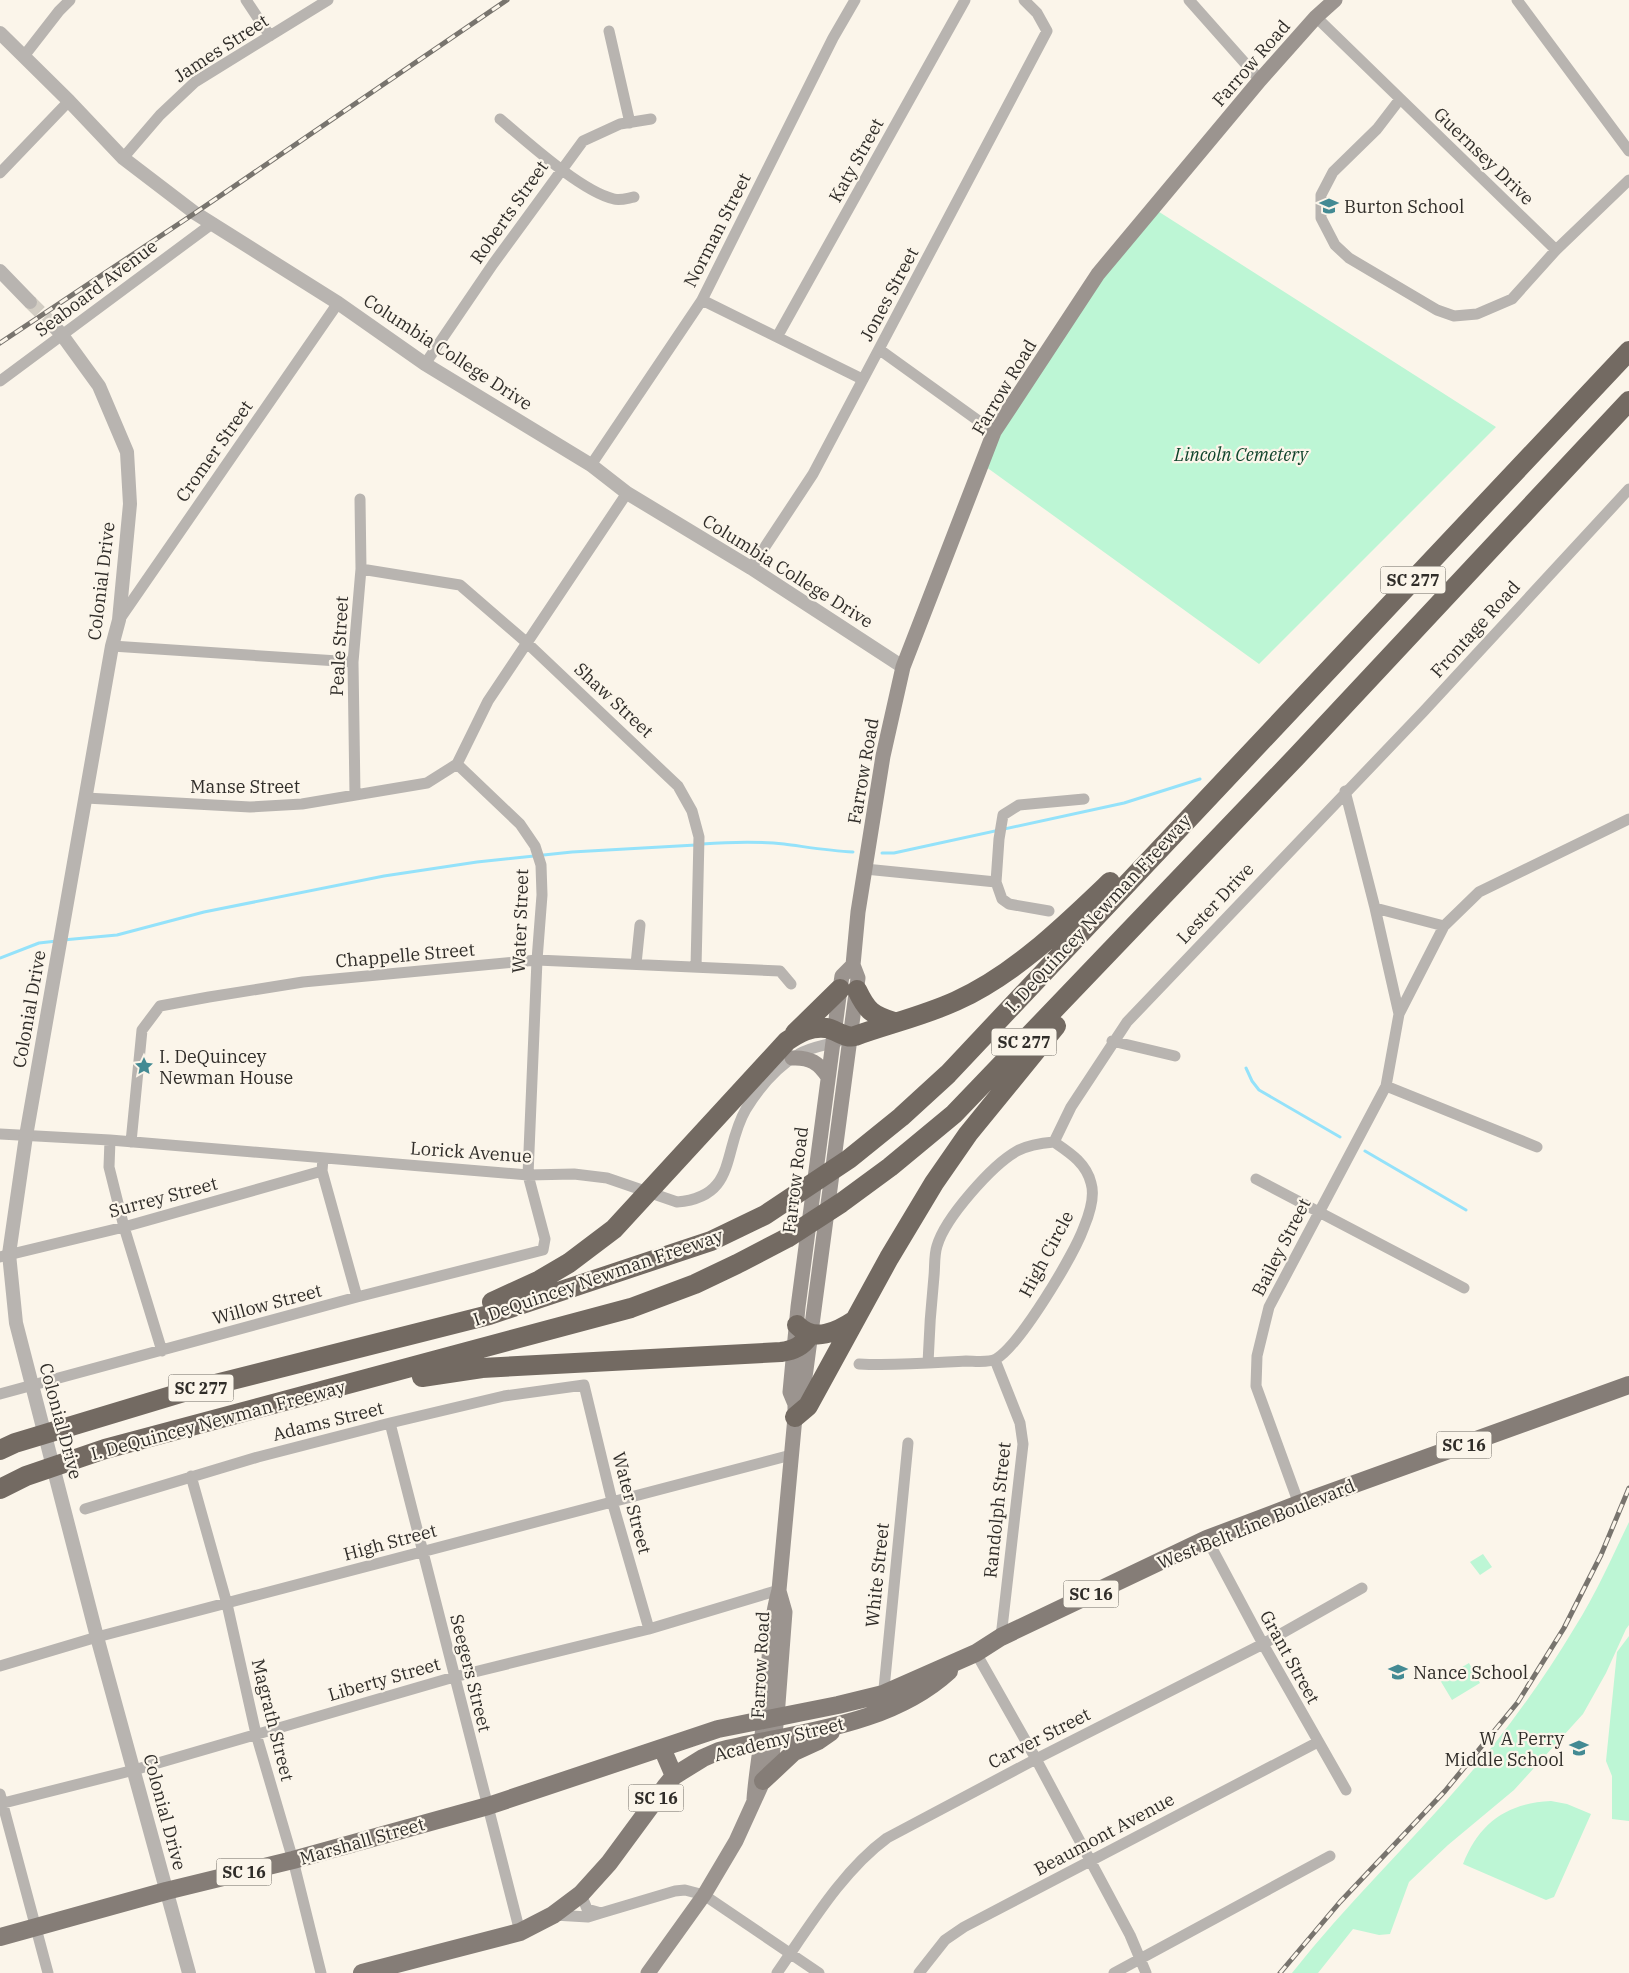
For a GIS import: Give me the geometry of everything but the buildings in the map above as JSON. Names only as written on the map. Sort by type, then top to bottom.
[{"type":"highway","name":"I. DeQuincey Newman Freeway","points":[[0,1450],[184,1392],[490,1315],[711,1241],[765,1214],[841,1164],[901,1118],[948,1074],[1629,351]]},
{"type":"highway","name":"I. DeQuincey Newman Freeway","points":[[0,1489],[26,1476],[105,1449],[631,1308],[695,1284],[738,1264],[787,1238],[841,1203],[876,1178],[954,1114],[1205,854],[1629,401]]},
{"type":"highway","points":[[790,1050],[802,1032],[814,1028],[827,1028],[839,1037],[925,1014],[958,1000],[1006,972],[1035,950],[1154,841],[1197,808]]},
{"type":"highway","points":[[795,1410],[808,1406],[934,1183],[968,1134],[1053,1030],[1172,898],[1205,854]]},
{"type":"highway","points":[[405,1337],[514,1293],[569,1263],[614,1229],[648,1192],[848,990],[871,1013],[894,1022]]},
{"type":"highway","points":[[244,1412],[420,1377],[482,1368],[720,1356],[794,1350],[806,1340],[804,1330],[839,1330],[855,1320]]},
{"type":"main road","name":"Farrow Road","points":[[754,1799],[767,1741],[785,1612],[779,1590],[795,1410],[802,1395],[804,1330],[801,1291],[820,1131],[828,1077],[839,1037],[848,990],[842,976],[853,964],[865,869],[884,756],[903,667],[994,432],[1098,274],[1260,80],[1316,17],[1335,0]]},
{"type":"main road","name":"Farrow Road","points":[[804,1330],[817,1280],[838,1120],[839,1037]]},
{"type":"main road","points":[[790,1050],[811,1059],[823,1069],[828,1077]]},
{"type":"main road","name":"Farrow Road","points":[[794,1350],[790,1392],[795,1410]]},
{"type":"main road","name":"West Belt Line Boulevard","points":[[718,1729],[838,1705],[882,1702],[1001,1637],[1206,1539],[1629,1385]]},
{"type":"main road","name":"Academy Street","points":[[362,1973],[520,1932],[553,1916],[581,1894],[608,1863],[674,1776],[703,1758],[719,1751],[843,1724],[882,1702]]},
{"type":"main road","points":[[763,1781],[794,1752],[818,1741],[843,1724]]},
{"type":"main road","name":"Marshall Street","points":[[0,1937],[166,1891],[293,1860],[488,1806],[718,1729]]},
{"type":"main road","name":"Farrow Road","points":[[648,1973],[704,1895],[736,1841],[771,1764],[767,1741]]},
{"type":"main road","points":[[662,1748],[674,1776]]},
{"type":"street","points":[[24,56],[59,11],[70,0]]},
{"type":"street","points":[[246,0],[270,36]]},
{"type":"street","name":"James Street","points":[[123,158],[160,115],[194,82],[328,0]]},
{"type":"street","name":"Norman Street","points":[[590,465],[702,300],[855,0]]},
{"type":"street","name":"Katy Street","points":[[777,337],[964,0]]},
{"type":"street","name":"Jones Street","points":[[751,568],[813,474],[1047,31],[1037,13],[1024,0]]},
{"type":"street","points":[[1189,0],[1260,80]]},
{"type":"street","points":[[1517,0],[1629,152]]},
{"type":"street","name":"Guernsey Drive","points":[[1316,17],[1556,250]]},
{"type":"street","points":[[609,31],[630,123]]},
{"type":"street","name":"Columbia College Drive","points":[[0,33],[123,158],[195,213],[338,303],[425,364],[590,465],[628,493],[751,568],[903,667]]},
{"type":"street","points":[[1400,99],[1377,129],[1332,172],[1321,195],[1321,218],[1334,245],[1349,258],[1437,310],[1454,316],[1477,314],[1512,299],[1556,250],[1629,180]]},
{"type":"street","points":[[0,173],[69,101]]},
{"type":"street","points":[[500,119],[561,169],[590,188],[615,200],[634,197]]},
{"type":"street","name":"Roberts Street","points":[[425,364],[561,169],[583,141],[620,124],[651,119]]},
{"type":"street","name":"Seaboard Avenue","points":[[0,381],[213,223]]},
{"type":"street","points":[[0,272],[30,302]]},
{"type":"street","points":[[702,300],[862,379]]},
{"type":"street","name":"Cromer Street","points":[[119,620],[338,303]]},
{"type":"street","name":"Colonial Drive","points":[[52,324],[98,386],[127,452],[130,504],[119,620],[112,646],[5,1255],[16,1323],[32,1386],[188,1973]]},
{"type":"street","points":[[880,350],[994,432]]},
{"type":"street","name":"Frontage Road","points":[[1345,791],[1424,711],[1629,489]]},
{"type":"street","points":[[457,764],[488,701],[628,493]]},
{"type":"street","name":"Peale Street","points":[[355,795],[352,662],[360,569],[360,499]]},
{"type":"street","name":"Shaw Street","points":[[360,569],[460,585],[526,642],[678,786],[692,811],[699,837],[696,967]]},
{"type":"street","points":[[112,646],[352,662]]},
{"type":"street","name":"Manse Street","points":[[86,798],[250,807],[302,804],[427,783],[457,764]]},
{"type":"street","name":"Water Street","points":[[457,764],[520,824],[535,846],[541,865],[542,896],[537,960],[528,1175],[545,1239],[543,1250]]},
{"type":"street","name":"Bailey Street","points":[[1345,791],[1375,908],[1399,1014]]},
{"type":"street","name":"Lester Drive","points":[[1112,1041],[1127,1022],[1345,791]]},
{"type":"street","points":[[1048,911],[1010,904],[1002,899],[996,882],[1003,815],[1018,805],[1084,799]]},
{"type":"street","name":"Bailey Street","points":[[1299,1504],[1256,1386],[1258,1356],[1269,1307],[1386,1086],[1399,1014],[1444,926],[1480,892],[1629,820]]},
{"type":"street","points":[[865,869],[996,882]]},
{"type":"street","points":[[1375,908],[1444,926]]},
{"type":"street","points":[[636,964],[640,925]]},
{"type":"street","name":"Chappelle Street","points":[[131,1142],[142,1030],[160,1006],[303,982],[537,960],[780,971],[791,984]]},
{"type":"street","points":[[928,1363],[930,1316],[937,1245],[951,1219],[980,1182],[1004,1159],[1019,1150],[1037,1144],[1054,1142],[1071,1107],[1112,1041],[1175,1056]]},
{"type":"street","name":"Lorick Avenue","points":[[0,1134],[110,1140],[528,1175],[574,1174],[607,1178],[677,1202],[688,1201],[704,1196],[716,1187],[723,1177],[738,1124],[760,1089],[790,1050]]},
{"type":"street","points":[[1386,1086],[1537,1147]]},
{"type":"street","points":[[110,1140],[109,1167],[124,1226],[162,1350]]},
{"type":"street","name":"High Circle","points":[[995,1360],[1012,1345],[1044,1301],[1060,1275],[1084,1228],[1093,1197],[1091,1183],[1080,1162],[1054,1142]]},
{"type":"street","points":[[323,1158],[322,1171],[357,1297]]},
{"type":"street","name":"Surrey Street","points":[[5,1255],[124,1226],[322,1171]]},
{"type":"street","points":[[1256,1179],[1464,1288]]},
{"type":"street","name":"Willow Street","points":[[0,1394],[357,1297],[543,1250]]},
{"type":"street","points":[[859,1364],[894,1366],[995,1360]]},
{"type":"street","name":"Randolph Street","points":[[995,1360],[1020,1423],[1023,1444],[1001,1637]]},
{"type":"street","name":"Water Street","points":[[584,1384],[612,1501],[649,1629]]},
{"type":"street","name":"Adams Street","points":[[86,1509],[258,1457],[390,1423],[504,1396],[584,1384]]},
{"type":"street","name":"Seegers Street","points":[[390,1423],[520,1932]]},
{"type":"street","name":"White Street","points":[[882,1702],[908,1443]]},
{"type":"street","name":"High Street","points":[[0,1666],[98,1637],[791,1455]]},
{"type":"street","name":"Magrath Street","points":[[191,1476],[227,1604],[256,1734],[293,1860],[321,1973]]},
{"type":"street","name":"Grant Street","points":[[1206,1539],[1346,1790]]},
{"type":"street","name":"Carver Street","points":[[777,1973],[842,1882],[870,1850],[887,1838],[1036,1759],[1263,1644],[1362,1588]]},
{"type":"street","name":"Liberty Street","points":[[1,1800],[134,1770],[454,1677],[649,1629],[779,1590]]},
{"type":"street","points":[[969,1656],[1036,1759],[1130,1935],[1146,1973]]},
{"type":"street","name":"Beaumont Avenue","points":[[919,1973],[945,1940],[964,1928],[1090,1860],[1318,1742]]},
{"type":"street","points":[[1,1800],[48,1973]]},
{"type":"street","points":[[1114,1973],[1330,1856]]},
{"type":"street","name":"Academy Street","points":[[553,1916],[588,1917],[675,1891],[685,1890],[704,1895]]},
{"type":"street","points":[[581,1894],[587,1909],[601,1913]]},
{"type":"street","points":[[704,1895],[819,1973]]},
{"type":"green space","name":"Lincoln Cemetery","points":[[1153,208],[1496,427],[1259,664],[982,464],[994,432]]},
{"type":"green space","points":[[1629,1522],[1629,1625],[1606,1673],[1583,1714],[1514,1790],[1448,1845],[1409,1882],[1390,1934],[1379,1935],[1353,1929],[1318,1973],[1292,1973],[1341,1915],[1471,1773],[1516,1715],[1547,1672],[1583,1614]]},
{"type":"green space","points":[[1483,1554],[1492,1567],[1480,1575],[1470,1562]]},
{"type":"green space","points":[[1629,1636],[1629,1821],[1612,1819],[1612,1776],[1606,1761],[1617,1652]]},
{"type":"green space","points":[[1469,1663],[1480,1683],[1452,1700],[1440,1680]]},
{"type":"green space","points":[[1551,1801],[1567,1804],[1591,1814],[1554,1897],[1546,1900],[1463,1864],[1477,1837],[1496,1818],[1521,1806]]},
{"type":"waterway","points":[[882,853],[894,853],[1124,803],[1200,779]]},
{"type":"waterway","points":[[702,844],[764,842],[853,852]]},
{"type":"waterway","points":[[63,940],[117,935],[204,912],[384,876],[477,862],[572,852],[696,845]]},
{"type":"waterway","points":[[0,958],[39,943],[57,941]]},
{"type":"waterway","points":[[1246,1068],[1259,1090],[1340,1137]]},
{"type":"waterway","points":[[1365,1151],[1466,1210]]},
{"type":"tunnel","points":[[30,302],[52,324]]},
{"type":"railway","points":[[0,343],[195,213],[507,0]]},
{"type":"railway","points":[[1280,1973],[1340,1902],[1445,1791],[1518,1702],[1564,1628],[1601,1555],[1629,1488]]},
{"type":"place","name":"Burton School","points":[[1329,206]]},
{"type":"place","name":"I. DeQuincey Newman House","points":[[144,1066]]},
{"type":"place","name":"Nance School","points":[[1398,1672]]},
{"type":"place","name":"W A Perry Middle School","points":[[1579,1748]]}]
